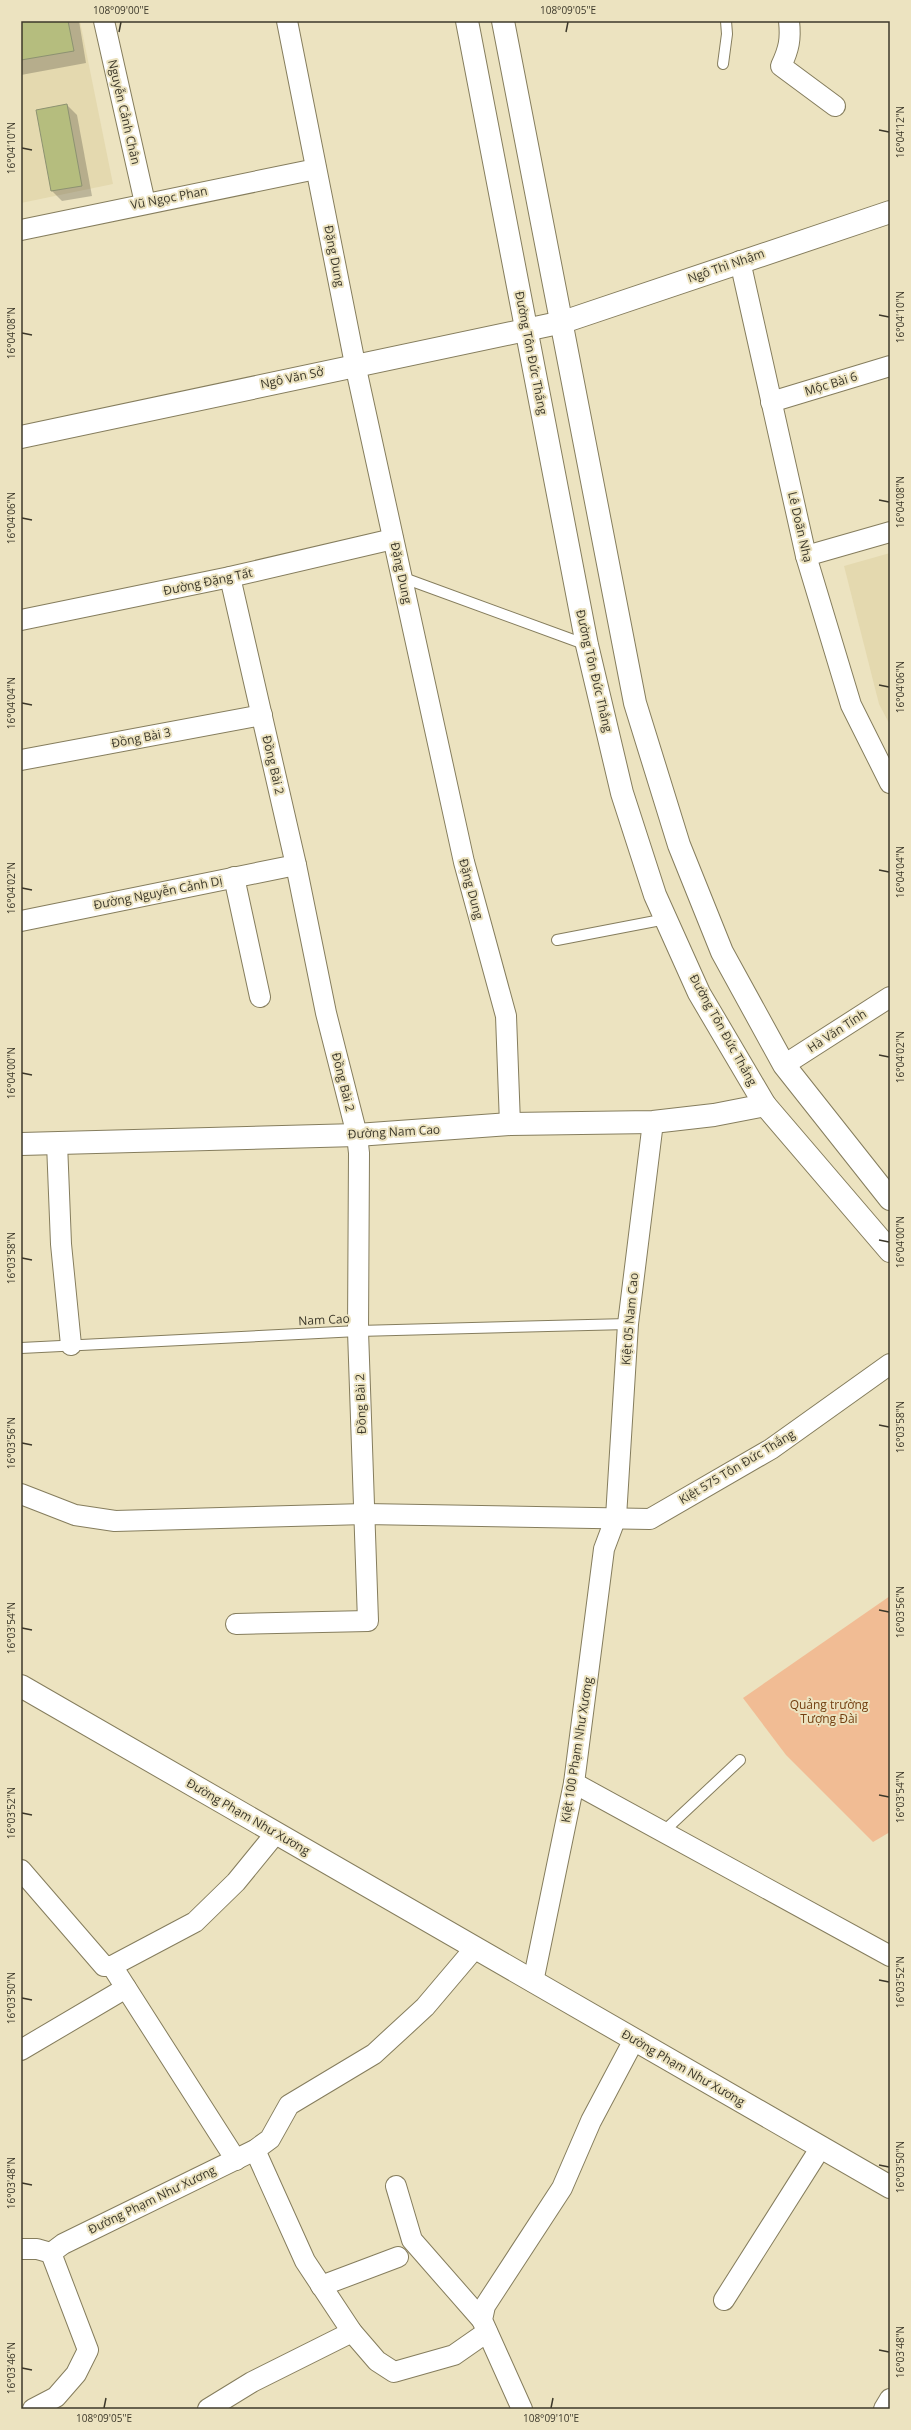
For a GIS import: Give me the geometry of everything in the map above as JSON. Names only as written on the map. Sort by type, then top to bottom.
[{"type":"main road","name":"Đường Tôn Đức Thắng","points":[[467,21],[587,645],[622,793],[655,895],[699,993],[765,1105],[890,1251]]},
{"type":"main road","points":[[503,21],[563,322],[635,703],[679,845],[722,952],[784,1065],[890,1199]]},
{"type":"main road","name":"Ngô Thì Nhậm","points":[[563,322],[740,261],[890,212]]},
{"type":"main road","name":"Ngô Văn Sở","points":[[21,437],[355,364],[563,322]]},
{"type":"main road","name":"Đường Nam Cao","points":[[21,1144],[357,1135],[510,1124],[653,1122],[714,1115],[765,1105]]},
{"type":"main road","name":"Đường Phạm Như Xương","points":[[21,1686],[890,2187]]},
{"type":"street","name":"Nguyễn Cảnh Chân","points":[[104,21],[145,203]]},
{"type":"street","name":"Đặng Dung","points":[[287,21],[355,364],[401,577],[464,862],[506,1016],[510,1124]]},
{"type":"street","points":[[789,21],[791,38],[789,48],[780,66],[835,106]]},
{"type":"street","name":"Vũ Ngọc Phan","points":[[21,230],[145,203],[316,169]]},
{"type":"street","name":"Lê Doãn Nhạ","points":[[740,261],[806,556],[851,705],[890,783]]},
{"type":"street","name":"Mộc Bài 6","points":[[771,402],[890,366]]},
{"type":"street","points":[[806,556],[890,532]]},
{"type":"street","name":"Đường Đặng Tất","points":[[21,620],[230,577],[393,539]]},
{"type":"street","name":"Đồng Bài 2","points":[[230,577],[296,865],[326,1013],[357,1135],[359,1153],[358,1331],[368,1620],[236,1624]]},
{"type":"street","name":"Đồng Bài 3","points":[[21,760],[262,715]]},
{"type":"street","name":"Đường Nguyễn Cảnh Dị","points":[[21,921],[296,865]]},
{"type":"street","points":[[234,877],[260,997]]},
{"type":"street","name":"Hà Văn Tính","points":[[784,1065],[890,997]]},
{"type":"street","name":"Kiệt 05 Nam Cao","points":[[616,1517],[628,1324],[653,1122]]},
{"type":"street","points":[[57,1143],[61,1244],[71,1345]]},
{"type":"street","name":"Kiệt 575 Tôn Đức Thắng","points":[[21,1494],[75,1515],[115,1521],[365,1514],[650,1518],[771,1449],[890,1364]]},
{"type":"street","name":"Kiệt 100 Phạm Như Xương","points":[[533,1982],[574,1783],[604,1550],[616,1517]]},
{"type":"street","points":[[574,1783],[890,1956]]},
{"type":"street","points":[[21,1870],[104,1966],[112,1966],[195,1922],[236,1882],[276,1833]]},
{"type":"street","name":"Đường Phạm Như Xương","points":[[51,2253],[63,2244],[255,2150],[270,2139],[289,2105],[374,2054],[425,2007],[476,1948]]},
{"type":"street","points":[[112,1966],[236,2160]]},
{"type":"street","points":[[25,2048],[126,1988]]},
{"type":"street","points":[[255,2150],[305,2261],[352,2332],[377,2362],[394,2372],[454,2355],[485,2326],[485,2306],[562,2188],[591,2121],[634,2040]]},
{"type":"street","points":[[724,2300],[821,2147]]},
{"type":"street","points":[[396,2186],[412,2240],[485,2326],[522,2409]]},
{"type":"street","points":[[21,2250],[37,2249],[51,2253],[88,2350],[76,2374],[56,2398],[33,2409]]},
{"type":"street","points":[[321,2286],[398,2257]]},
{"type":"street","points":[[211,2408],[252,2382],[352,2332]]},
{"type":"street","points":[[884,2409],[890,2399]]},
{"type":"lane","points":[[724,64],[727,34],[726,21]]},
{"type":"lane","points":[[401,577],[587,645]]},
{"type":"lane","points":[[557,940],[666,919]]},
{"type":"lane","name":"Nam Cao","points":[[21,1348],[358,1331],[628,1324]]},
{"type":"lane","points":[[663,1832],[740,1760]]},
{"type":"shaded area","points":[[21,21],[80,21],[113,184],[21,203]]},
{"type":"shaded area","points":[[890,553],[890,725],[879,704],[844,566]]},
{"type":"green space","name":"Quảng trường Tượng Đài","points":[[890,1596],[890,1832],[873,1842],[786,1755],[743,1698]]},
{"type":"building","points":[[21,21],[68,21],[74,51],[21,60]]},
{"type":"building","points":[[67,104],[82,186],[51,191],[36,110]]}]
